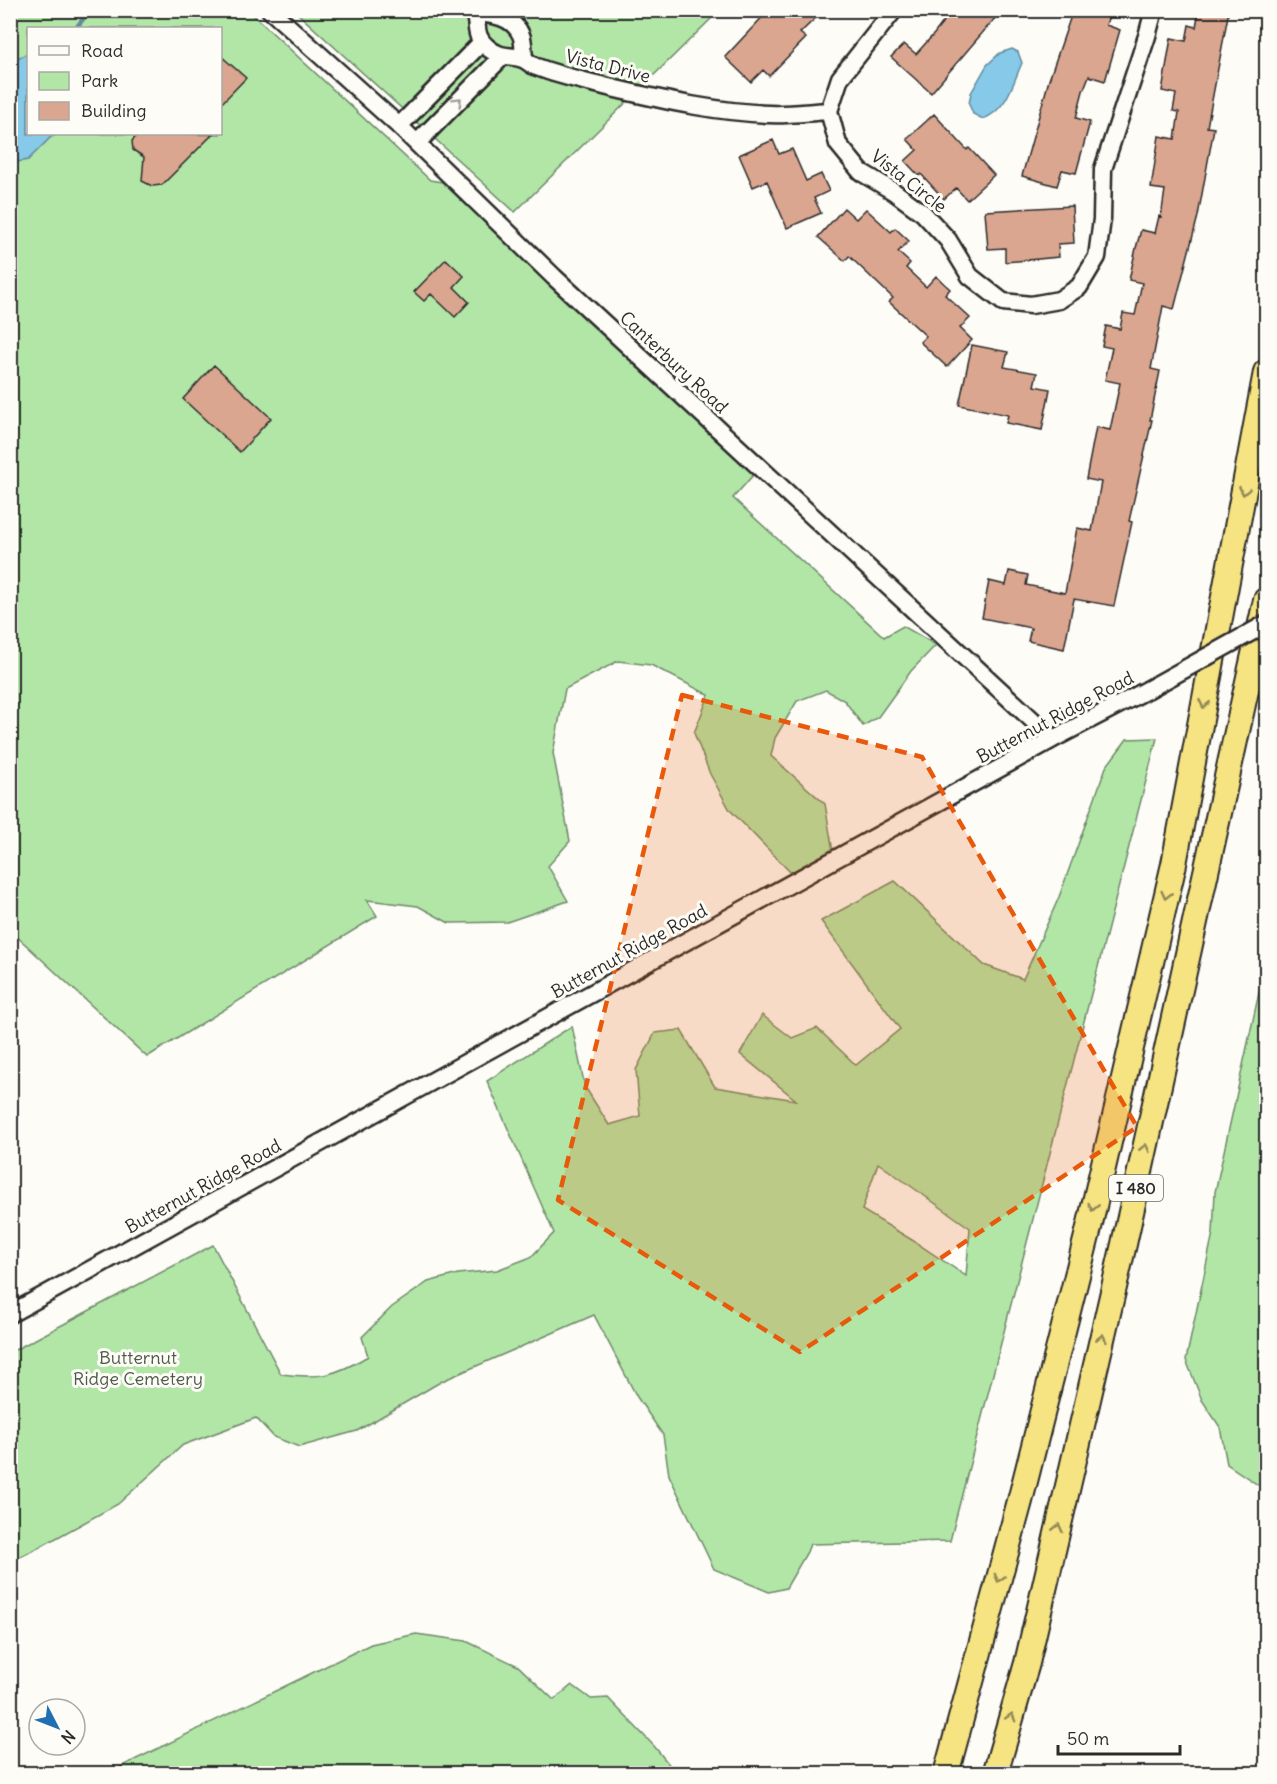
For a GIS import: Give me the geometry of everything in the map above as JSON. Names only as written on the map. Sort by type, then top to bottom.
[{"type":"highway","name":"I 480","points":[[946,1773],[1017,1513],[1174,864],[1266,372]]},
{"type":"highway","name":"I 480","points":[[995,1773],[1027,1663],[1113,1290],[1266,600]]},
{"type":"street","name":"Canterbury Road","points":[[270,10],[399,126],[554,278],[1053,740]]},
{"type":"street","points":[[829,111],[840,78],[894,10]]},
{"type":"street","name":"Vista Circle","points":[[829,111],[838,144],[861,172],[893,191],[923,213],[948,240],[970,276],[1003,302],[1031,305],[1059,300],[1079,287],[1097,257],[1102,219],[1103,169],[1154,10]]},
{"type":"street","points":[[417,143],[502,57],[482,42],[477,32],[474,12],[494,14],[513,24],[521,35],[524,59]]},
{"type":"street","points":[[399,126],[482,42]]},
{"type":"street","name":"Vista Drive","points":[[502,57],[524,59],[534,67],[580,80],[714,110],[771,114],[829,111]]},
{"type":"street","name":"Butternut Ridge Road","points":[[10,1314],[1266,624]]},
{"type":"highlighted area","points":[[682,695],[922,757],[1137,1127],[800,1352],[558,1200]]},
{"type":"green space","points":[[11,11],[249,11],[430,180],[442,182],[754,474],[733,498],[884,637],[903,626],[936,645],[911,671],[878,717],[863,726],[845,701],[826,690],[797,701],[775,738],[771,756],[825,804],[833,852],[793,875],[730,810],[710,774],[694,733],[709,695],[651,665],[618,661],[565,689],[553,753],[570,841],[548,866],[568,901],[507,922],[449,923],[418,906],[367,900],[377,916],[147,1057],[11,931]]},
{"type":"green space","points":[[295,11],[719,11],[515,212]]},
{"type":"green space","name":"Butternut Ridge Cemetery","points":[[1157,738],[950,1541],[810,1544],[786,1588],[769,1592],[714,1569],[669,1475],[663,1435],[637,1397],[594,1315],[442,1381],[357,1431],[299,1447],[274,1437],[256,1418],[183,1445],[118,1504],[11,1561],[11,1352],[213,1245],[281,1374],[317,1376],[336,1372],[356,1363],[368,1356],[362,1337],[392,1307],[428,1282],[458,1274],[497,1270],[531,1257],[554,1233],[487,1081],[572,1026],[585,1087],[609,1125],[640,1116],[636,1070],[655,1033],[681,1030],[715,1087],[796,1100],[740,1054],[762,1015],[792,1038],[817,1028],[856,1065],[900,1029],[821,921],[895,881],[984,965],[1023,979],[1059,897],[1106,767],[1127,739]],"holes":[[[878,1163],[970,1228],[966,1276],[862,1210]]]},
{"type":"green space","points":[[1266,961],[1266,1483],[1258,1485],[1227,1464],[1220,1427],[1202,1400],[1186,1360],[1213,1233],[1215,1192]]},
{"type":"green space","points":[[416,1634],[466,1641],[518,1666],[554,1700],[572,1685],[591,1699],[608,1698],[671,1767],[656,1774],[108,1773],[371,1644]]},
{"type":"water","points":[[1012,49],[1018,52],[1022,63],[1008,96],[998,110],[991,115],[983,119],[973,114],[969,104],[971,93],[987,65],[1000,53]]},
{"type":"water","points":[[27,54],[27,135],[56,135],[51,137],[28,160],[11,163],[11,60]]},
{"type":"building","points":[[769,10],[824,10],[800,33],[806,38],[769,76],[763,70],[751,82],[725,57]]},
{"type":"building","points":[[932,10],[1002,10],[931,93],[891,57],[904,44],[916,54],[934,34],[944,21]]},
{"type":"building","points":[[1073,10],[1111,10],[1106,25],[1120,30],[1105,81],[1089,76],[1083,91],[1076,118],[1090,122],[1076,173],[1062,170],[1057,186],[1022,176],[1049,80]]},
{"type":"building","points":[[1199,10],[1229,10],[1207,127],[1214,128],[1198,216],[1174,309],[1163,306],[1151,369],[1160,371],[1150,420],[1152,420],[1129,521],[1132,522],[1114,606],[1074,599],[1064,649],[1028,641],[1031,628],[982,618],[989,581],[1006,585],[1009,571],[1028,575],[1026,585],[1065,593],[1077,528],[1092,531],[1101,482],[1086,479],[1096,427],[1110,430],[1120,383],[1105,380],[1112,348],[1102,346],[1106,326],[1120,329],[1123,313],[1135,315],[1142,283],[1129,280],[1136,248],[1141,230],[1155,233],[1159,216],[1161,217],[1165,190],[1151,188],[1159,136],[1175,139],[1179,112],[1173,111],[1176,94],[1162,91],[1171,38],[1186,41],[1189,25],[1196,27]]},
{"type":"building","points":[[222,57],[246,78],[222,103]]},
{"type":"building","points":[[934,114],[994,175],[967,200],[956,188],[944,199],[921,174],[919,176],[905,161],[917,150],[907,139]]},
{"type":"building","points":[[137,135],[212,135],[162,185],[152,186],[142,181],[144,157],[133,150],[132,141]]},
{"type":"building","points":[[773,140],[779,154],[792,149],[806,181],[821,174],[829,191],[814,198],[821,213],[787,228],[767,181],[753,187],[739,155]]},
{"type":"building","points":[[1072,206],[1074,243],[1058,244],[1059,257],[1005,262],[1005,248],[988,249],[985,211]]},
{"type":"building","points":[[844,208],[856,219],[866,209],[891,232],[895,228],[909,241],[898,252],[910,263],[906,268],[926,287],[936,276],[950,289],[945,295],[970,318],[960,328],[972,340],[947,367],[920,342],[926,336],[889,302],[893,298],[849,256],[845,261],[818,237]]},
{"type":"building","points":[[446,259],[464,276],[454,287],[469,302],[455,317],[431,294],[424,301],[414,292]]},
{"type":"building","points":[[972,345],[1008,352],[1004,367],[1037,373],[1034,386],[1050,389],[1042,430],[1006,423],[1008,415],[959,405]]},
{"type":"building","points":[[214,365],[271,418],[240,452],[183,399]]},
{"type":"waterway","points":[[77,27],[90,10]]}]
